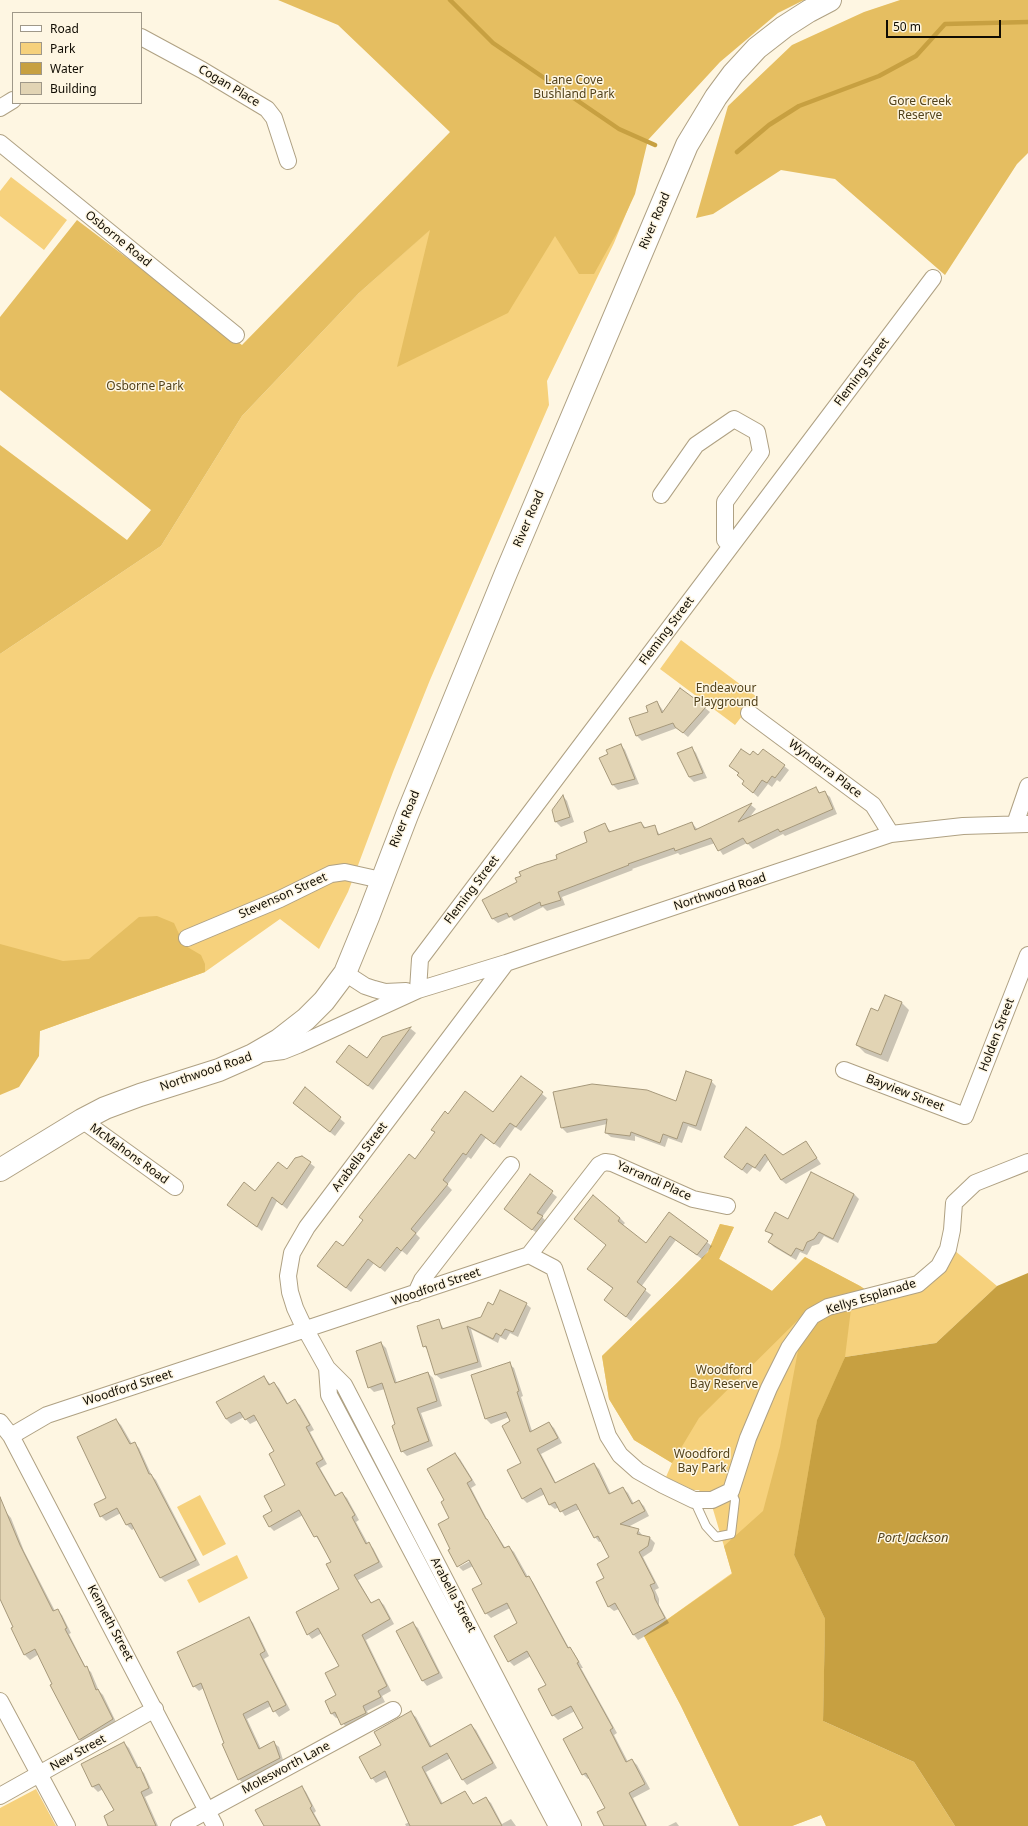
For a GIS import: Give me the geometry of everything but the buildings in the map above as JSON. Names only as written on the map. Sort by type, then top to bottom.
[{"type":"main road","name":"River Road","points":[[253,1055],[279,1040],[306,1019],[324,1001],[345,973],[368,917],[381,880],[506,573],[687,145],[720,91],[733,74],[757,48],[790,23],[830,0]]},
{"type":"main road","name":"Northwood Road","points":[[0,1170],[82,1120],[105,1108],[219,1070],[253,1055]]},
{"type":"street","name":"Cogan Place","points":[[142,39],[202,70],[268,109],[274,118],[288,160]]},
{"type":"street","points":[[0,108],[12,101]]},
{"type":"street","name":"Osborne Road","points":[[0,143],[236,335]]},
{"type":"street","name":"Fleming Street","points":[[418,990],[420,959],[933,278]]},
{"type":"street","points":[[661,495],[696,445],[734,419],[757,432],[761,452],[725,502],[725,540],[731,546]]},
{"type":"street","name":"Wyndarra Place","points":[[749,712],[873,805],[891,834]]},
{"type":"street","points":[[1022,824],[1028,786]]},
{"type":"street","name":"Northwood Road","points":[[253,1055],[283,1051],[418,990],[506,963],[891,834],[963,826],[1022,824]]},
{"type":"street","name":"Stevenson Street","points":[[187,938],[280,899],[331,874],[345,872],[381,880]]},
{"type":"street","name":"Holden Street","points":[[965,1116],[1028,954]]},
{"type":"street","name":"Arabella Street","points":[[506,963],[296,1243],[290,1262],[289,1284],[295,1308],[306,1330],[327,1368],[344,1385],[573,1826]]},
{"type":"street","name":"Northwood Road","points":[[345,973],[365,986],[385,992],[418,990]]},
{"type":"street","name":"Bayview Street","points":[[844,1070],[965,1116]]},
{"type":"street","name":"McMahons Road","points":[[82,1120],[175,1187]]},
{"type":"street","name":"Yarrandi Place","points":[[529,1255],[598,1166],[605,1162],[612,1163],[693,1199],[727,1206]]},
{"type":"street","name":"Kellys Esplanade","points":[[730,1491],[748,1438],[769,1388],[789,1348],[812,1316],[828,1307],[918,1284],[939,1266],[948,1248],[952,1230],[954,1203],[975,1183],[1028,1162]]},
{"type":"street","points":[[416,1293],[422,1280],[511,1165]]},
{"type":"street","points":[[529,1255],[554,1268],[608,1436],[620,1455],[638,1471],[694,1500],[712,1500],[730,1491]]},
{"type":"street","name":"Woodford Street","points":[[11,1436],[47,1415],[529,1255]]},
{"type":"street","name":"Arabella Street","points":[[327,1368],[329,1395],[557,1826]]},
{"type":"street","name":"Kenneth Street","points":[[0,1422],[11,1436],[215,1826]]},
{"type":"street","points":[[0,1701],[67,1826]]},
{"type":"street","name":"New Street","points":[[0,1796],[155,1709]]},
{"type":"street","name":"Molesworth Lane","points":[[179,1826],[393,1710]]},
{"type":"lane","points":[[694,1500],[706,1526],[716,1537],[732,1534],[735,1500],[730,1491]]},
{"type":"green space","points":[[278,0],[804,0],[778,13],[720,62],[648,140],[635,194],[618,231],[594,274],[579,274],[555,236],[508,313],[397,367],[430,230],[359,293],[242,416],[161,546],[0,654],[0,445],[127,540],[151,510],[0,390],[0,317],[77,220],[242,345],[450,132],[338,25]]},
{"type":"green space","name":"Gore Creek Reserve","points":[[900,0],[1028,0],[1028,153],[1017,164],[945,275],[835,179],[781,170],[713,214],[696,218],[728,106],[792,45],[864,12]]},
{"type":"green space","points":[[11,177],[67,220],[44,250],[0,216],[0,191]]},
{"type":"green space","points":[[474,190],[630,204],[614,243],[547,381],[549,405],[430,680],[393,772],[348,892],[319,949],[280,919],[205,972],[40,1031],[0,998],[0,654],[161,546],[242,416],[359,293]]},
{"type":"green space","name":"Endeavour Playground","points":[[681,640],[757,697],[735,725],[660,669]]},
{"type":"green space","points":[[157,916],[174,923],[184,945],[201,955],[205,964],[205,972],[40,1031],[39,1056],[19,1087],[0,1095],[0,944],[63,961],[89,959],[139,917]]},
{"type":"green space","name":"Woodford Bay Reserve","points":[[720,1224],[734,1227],[719,1259],[772,1291],[805,1257],[860,1286],[880,1299],[919,1287],[954,1250],[997,1286],[936,1343],[845,1357],[794,1555],[825,1619],[823,1721],[955,1826],[826,1826],[821,1815],[792,1826],[739,1826],[681,1706],[644,1636],[732,1573],[712,1506],[699,1490],[693,1490],[666,1477],[672,1463],[634,1440],[609,1399],[602,1356],[708,1252]]},
{"type":"green space","name":"Woodford Bay Reserve","points":[[720,1224],[734,1227],[719,1259],[772,1291],[805,1257],[860,1286],[879,1299],[851,1309],[845,1357],[817,1420],[794,1555],[825,1619],[823,1721],[914,1762],[955,1826],[826,1826],[821,1815],[792,1826],[739,1826],[681,1706],[644,1636],[732,1574],[724,1546],[763,1511],[780,1447],[805,1313],[699,1418],[672,1463],[634,1440],[609,1399],[602,1356],[708,1252]]},
{"type":"green space","points":[[200,1495],[226,1544],[203,1556],[177,1507]]},
{"type":"green space","points":[[237,1555],[248,1578],[199,1603],[187,1580]]},
{"type":"green space","points":[[36,1789],[56,1826],[0,1826],[0,1808]]},
{"type":"water","name":"Port Jackson","points":[[1028,1273],[1028,1826],[955,1826],[914,1762],[823,1721],[825,1619],[794,1555],[817,1420],[845,1357],[936,1343],[997,1286]]},
{"type":"waterway","points":[[450,0],[493,43],[619,129],[655,145]]},
{"type":"waterway","points":[[737,152],[769,125],[799,106],[879,76],[916,56],[945,24],[1028,22]]},
{"type":"park label","name":"Lane Cove Bushland Park","points":[[574,88]]},
{"type":"park label","name":"Osborne Park","points":[[145,387]]},
{"type":"park label","name":"Woodford Bay Park","points":[[702,1462]]}]
